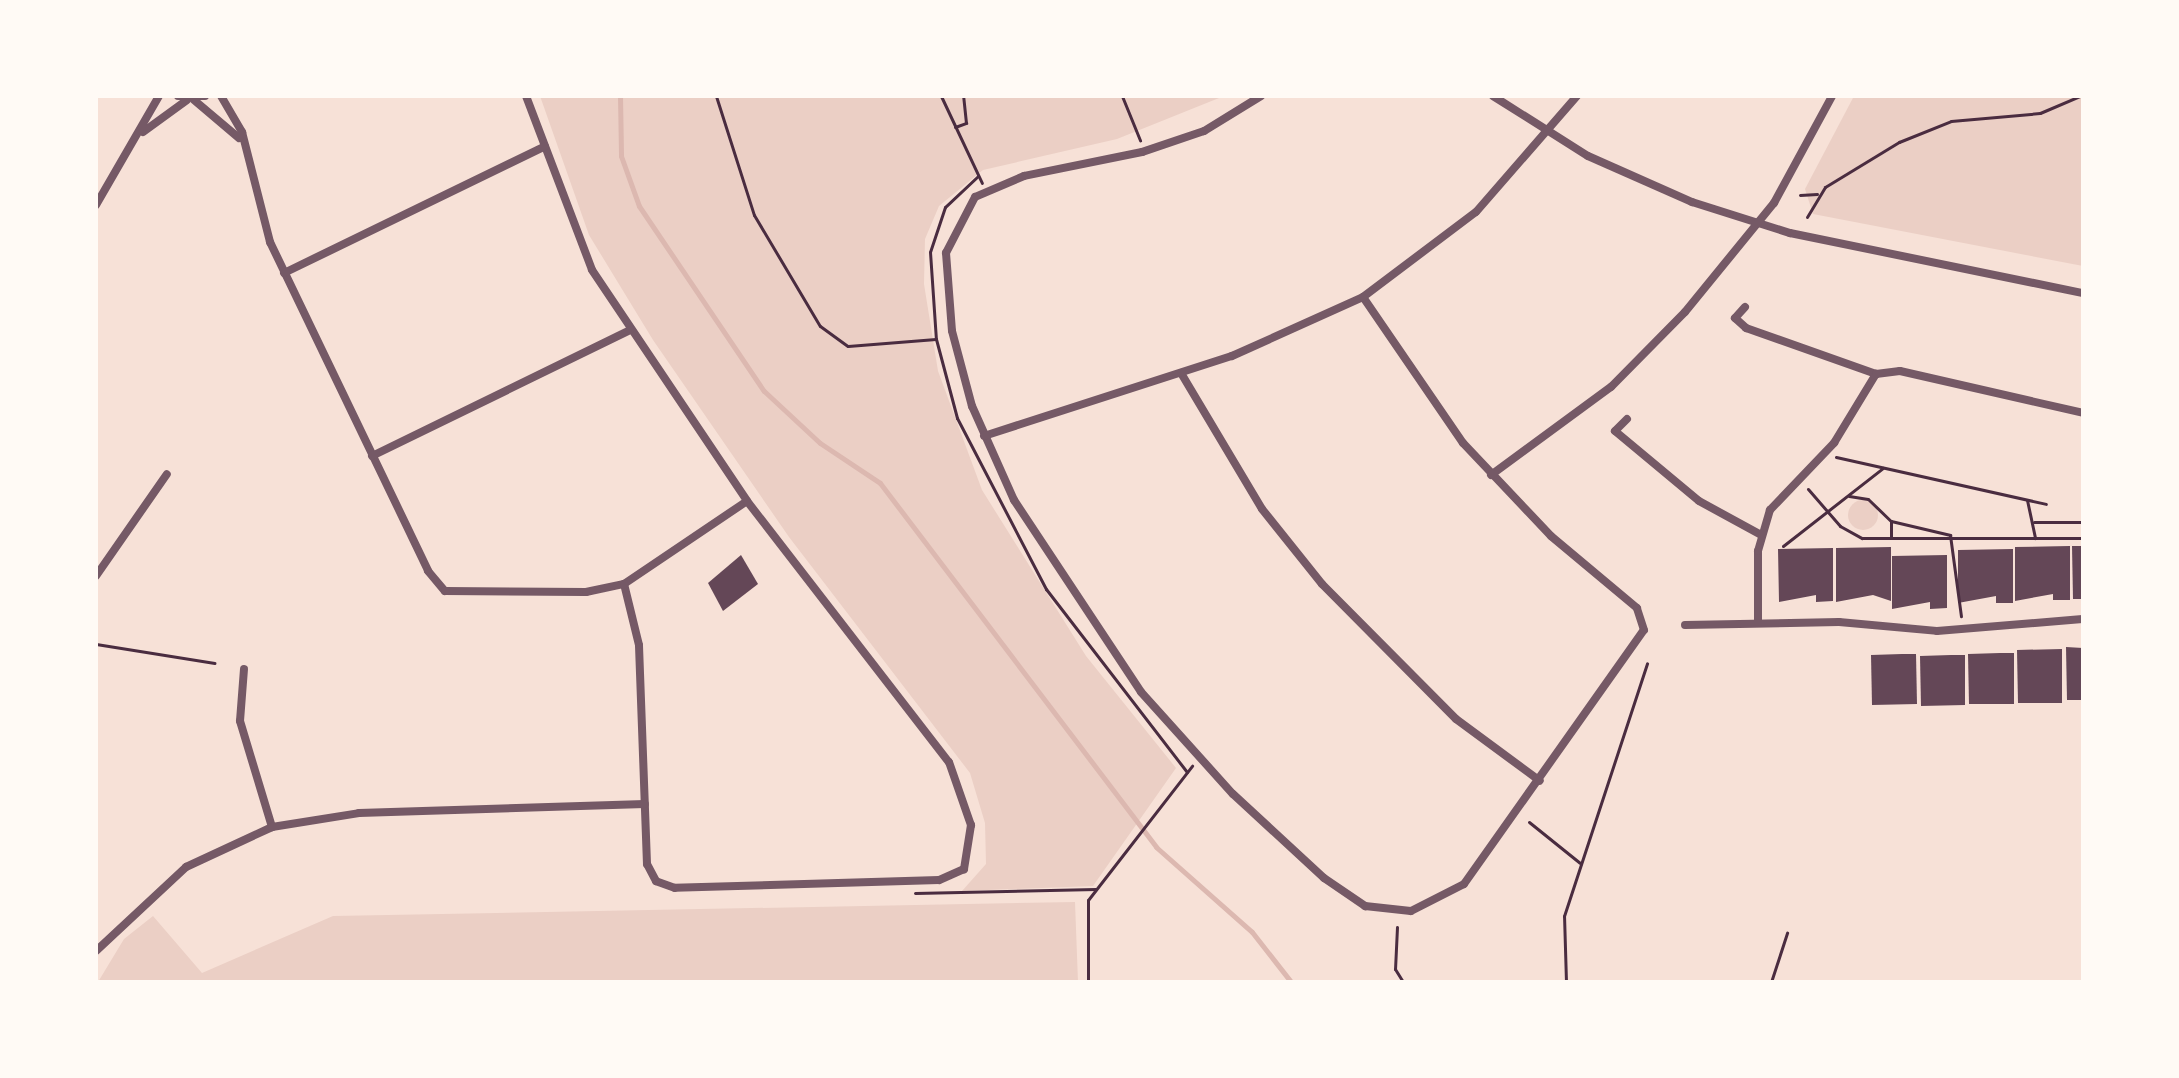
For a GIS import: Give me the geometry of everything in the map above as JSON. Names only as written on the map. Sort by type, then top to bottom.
[{"type":"street","points":[[96,205],[143,132],[159,96]]},
{"type":"street","points":[[143,132],[186,99],[205,96]]},
{"type":"street","points":[[221,96],[239,138],[284,273],[428,571],[445,591],[572,593],[624,584],[747,501]]},
{"type":"street","points":[[526,96],[579,247],[630,330],[747,501],[949,762],[971,825],[964,869],[914,880],[663,886],[647,864],[639,645],[624,584]]},
{"type":"street","points":[[1261,96],[1204,131],[1142,152],[986,190],[956,222],[945,273],[962,373],[984,436],[1071,595],[1198,758],[1342,892],[1397,911],[1452,895],[1638,647],[1643,624],[1630,601],[1491,475],[1437,411],[1363,297]]},
{"type":"street","points":[[1493,96],[1550,132],[1639,180],[1758,224],[2083,293]]},
{"type":"street","points":[[984,436],[1181,373],[1363,297],[1476,212],[1550,132],[1577,96]]},
{"type":"street","points":[[1491,475],[1643,357],[1758,224],[1832,96]]},
{"type":"street","points":[[186,99],[239,138]]},
{"type":"street","points":[[284,273],[545,146]]},
{"type":"street","points":[[1745,307],[1735,318],[1753,332],[1876,374],[1900,371],[2083,413]]},
{"type":"street","points":[[372,456],[630,330]]},
{"type":"street","points":[[1181,373],[1262,509],[1322,584],[1456,719],[1540,781]]},
{"type":"street","points":[[1758,623],[1761,535],[1774,503],[1826,452],[1876,374]]},
{"type":"street","points":[[1627,419],[1615,431],[1699,501],[1761,535]]},
{"type":"street","points":[[96,576],[167,474]]},
{"type":"street","points":[[1685,625],[1758,623],[1937,631],[2083,619]]},
{"type":"street","points":[[244,669],[240,721],[272,827]]},
{"type":"street","points":[[96,951],[186,867],[272,827],[359,813],[645,804]]},
{"type":"path","points":[[716,96],[754,215],[820,326],[848,346],[936,339]]},
{"type":"path","points":[[941,96],[986,190]]},
{"type":"path","points":[[955,127],[966,123],[963,96]]},
{"type":"path","points":[[1122,96],[1142,152]]},
{"type":"path","points":[[1800,195],[1817,194],[1872,156],[1936,126],[2040,113],[2080,96]]},
{"type":"path","points":[[1807,217],[1817,194]]},
{"type":"path","points":[[1826,452],[1883,468],[2046,504]]},
{"type":"path","points":[[1868,464],[1872,477]]},
{"type":"path","points":[[1783,546],[1883,468]]},
{"type":"path","points":[[1798,477],[1853,535],[1891,539],[2083,538]]},
{"type":"path","points":[[1849,496],[1868,499],[1891,521],[1952,539]]},
{"type":"path","points":[[2027,500],[2035,538]]},
{"type":"path","points":[[1891,521],[1891,539]]},
{"type":"path","points":[[2034,522],[2083,522]]},
{"type":"path","points":[[1952,539],[1962,624]]},
{"type":"path","points":[[96,644],[214,663]]},
{"type":"path","points":[[1566,982],[1564,916],[1647,663]]},
{"type":"path","points":[[1088,982],[1088,900],[1198,758]]},
{"type":"path","points":[[1529,822],[1580,863]]},
{"type":"path","points":[[914,880],[915,896],[1096,889]]},
{"type":"path","points":[[1397,927],[1395,969],[1403,982]]},
{"type":"path","points":[[1771,982],[1787,933]]},
{"type":"shaded area","points":[[540,96],[1224,96],[1117,139],[983,170],[939,206],[925,239],[924,284],[938,371],[982,490],[1086,656],[1176,768],[1093,886],[962,891],[986,864],[985,823],[970,773],[789,537],[653,340],[589,235]]},
{"type":"shaded area","points":[[1854,96],[2083,96],[2083,266],[1813,214],[1805,189]]},
{"type":"shaded area","points":[[1863,500],[1874,504],[1878,515],[1874,526],[1863,530],[1852,526],[1848,515],[1852,504]]},
{"type":"shaded area","points":[[1075,902],[1078,982],[98,982],[124,939],[153,916],[202,973],[333,916]]},
{"type":"building","points":[[2070,546],[2070,600],[2053,600],[2053,594],[2015,601],[2015,547]]},
{"type":"building","points":[[2072,546],[2083,546],[2083,599],[2073,599]]},
{"type":"building","points":[[1891,547],[1891,601],[1873,595],[1836,602],[1836,548]]},
{"type":"building","points":[[1833,548],[1833,601],[1816,602],[1816,595],[1779,602],[1778,549]]},
{"type":"building","points":[[2013,549],[2013,603],[1996,603],[1996,596],[1958,603],[1958,550]]},
{"type":"building","points":[[741,555],[758,584],[723,611],[708,583]]},
{"type":"building","points":[[1947,555],[1947,608],[1930,609],[1930,602],[1892,609],[1892,556]]},
{"type":"building","points":[[2066,647],[2083,648],[2082,700],[2067,700]]},
{"type":"building","points":[[2062,649],[2062,703],[2018,703],[2017,650]]},
{"type":"building","points":[[2014,653],[2014,704],[1969,704],[1968,654]]},
{"type":"building","points":[[1916,654],[1917,704],[1872,705],[1871,655]]},
{"type":"building","points":[[1965,655],[1965,705],[1921,706],[1920,656]]},
{"type":"waterway","points":[[620,96],[621,156],[639,206],[764,391],[820,443],[880,483],[1156,847],[1252,932],[1291,982]]}]
